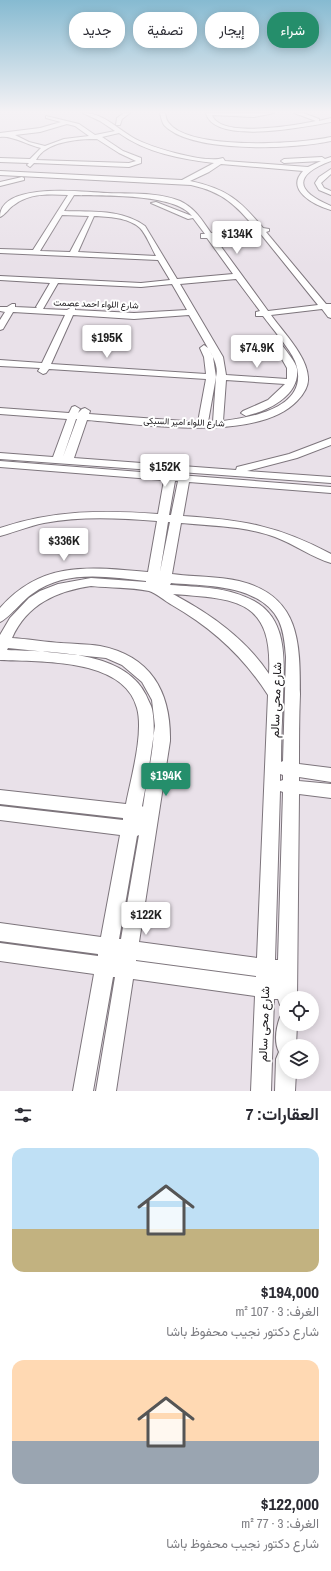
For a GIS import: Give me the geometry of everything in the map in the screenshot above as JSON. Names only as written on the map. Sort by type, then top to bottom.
[{"type":"street","points":[[24,172],[30,164]]},
{"type":"street","points":[[0,172],[48,176],[186,181],[222,164]]},
{"type":"street","points":[[199,183],[224,164]]},
{"type":"street","points":[[252,164],[306,170],[322,164]]},
{"type":"street","points":[[263,164],[306,170]]},
{"type":"street","points":[[292,177],[293,169]]},
{"type":"street","points":[[306,170],[311,182],[322,190],[331,193]]},
{"type":"street","points":[[306,170],[311,182]]},
{"type":"street","points":[[331,171],[311,182],[306,195],[331,208]]},
{"type":"street","points":[[0,172],[24,172],[199,183],[226,195],[233,200],[264,228],[310,278]]},
{"type":"street","points":[[0,184],[48,176]]},
{"type":"street","points":[[294,192],[307,203],[331,212]]},
{"type":"street","points":[[39,251],[74,194]]},
{"type":"street","name":"شارع اللواء امير السبكى","points":[[74,194],[169,203],[181,208],[206,234]]},
{"type":"street","name":"شارع اللواء امير السبكى","points":[[0,405],[79,413],[243,422],[265,416],[283,407],[300,390],[304,378],[302,366],[263,316],[191,210],[176,202],[150,197],[74,194],[29,198],[19,203],[3,217]]},
{"type":"street","points":[[62,214],[116,219],[133,225],[157,257]]},
{"type":"street","points":[[62,214],[112,216],[136,222],[143,227],[157,257],[210,357],[215,379],[218,421]]},
{"type":"street","points":[[74,252],[91,217]]},
{"type":"street","points":[[206,234],[264,228]]},
{"type":"street","points":[[264,228],[329,308]]},
{"type":"street","points":[[0,249],[157,257]]},
{"type":"street","points":[[39,251],[157,257]]},
{"type":"street","points":[[0,274],[113,281],[170,282]]},
{"type":"street","points":[[0,278],[130,286],[234,274]]},
{"type":"street","points":[[40,307],[55,282]]},
{"type":"street","points":[[326,296],[329,308]]},
{"type":"street","name":"شارع اللواء احمد عصمت","points":[[4,308],[40,307],[134,316],[186,310]]},
{"type":"street","points":[[0,327],[4,308]]},
{"type":"street","name":"شارع اللواء احمد عصمت","points":[[4,308],[75,311]]},
{"type":"street","points":[[263,316],[329,308]]},
{"type":"street","points":[[49,368],[75,311]]},
{"type":"street","name":"شارع اللواء امير السبكى","points":[[218,421],[245,414],[263,407],[284,393],[292,382],[289,361],[263,316]]},
{"type":"street","points":[[0,363],[49,368],[215,379],[292,382]]},
{"type":"street","points":[[0,368],[49,368]]},
{"type":"street","points":[[203,421],[215,379]]},
{"type":"street","name":"شارع اللواء امير السبكى","points":[[0,411],[79,413]]},
{"type":"street","points":[[63,460],[79,413]]},
{"type":"street","points":[[228,472],[293,456],[331,441]]},
{"type":"street","points":[[0,456],[331,480]]},
{"type":"street","points":[[0,464],[331,490]]},
{"type":"street","points":[[158,582],[163,518],[170,477]]},
{"type":"street","points":[[158,582],[177,520],[184,478]]},
{"type":"street","points":[[0,532],[33,520],[80,514],[163,518],[250,526],[286,537],[331,559]]},
{"type":"street","name":"شارع محى سالم","points":[[0,617],[8,607],[37,584],[53,577],[72,572],[91,571],[231,596],[243,600],[259,610],[272,625],[276,637],[277,653],[261,1091]]},
{"type":"street","name":"شارع محى سالم","points":[[1,647],[9,627],[18,614],[31,602],[60,587],[91,582],[158,582],[237,585],[254,592],[268,601],[279,611],[287,622],[292,636],[293,657],[287,991]]},
{"type":"street","points":[[158,582],[226,633],[253,661],[275,694]]},
{"type":"street","points":[[1,647],[99,664],[139,681],[140,695],[146,708],[148,722],[154,737],[148,822],[106,1091]]},
{"type":"street","points":[[83,1091],[130,820],[154,737]]},
{"type":"street","points":[[273,767],[331,775]]},
{"type":"street","points":[[272,784],[331,791]]},
{"type":"street","points":[[0,796],[130,820]]},
{"type":"street","points":[[0,813],[148,822]]},
{"type":"street","points":[[0,932],[288,971]]},
{"type":"street","points":[[0,952],[265,987],[279,991]]},
{"type":"street","points":[[285,1079],[285,1091]]}]
